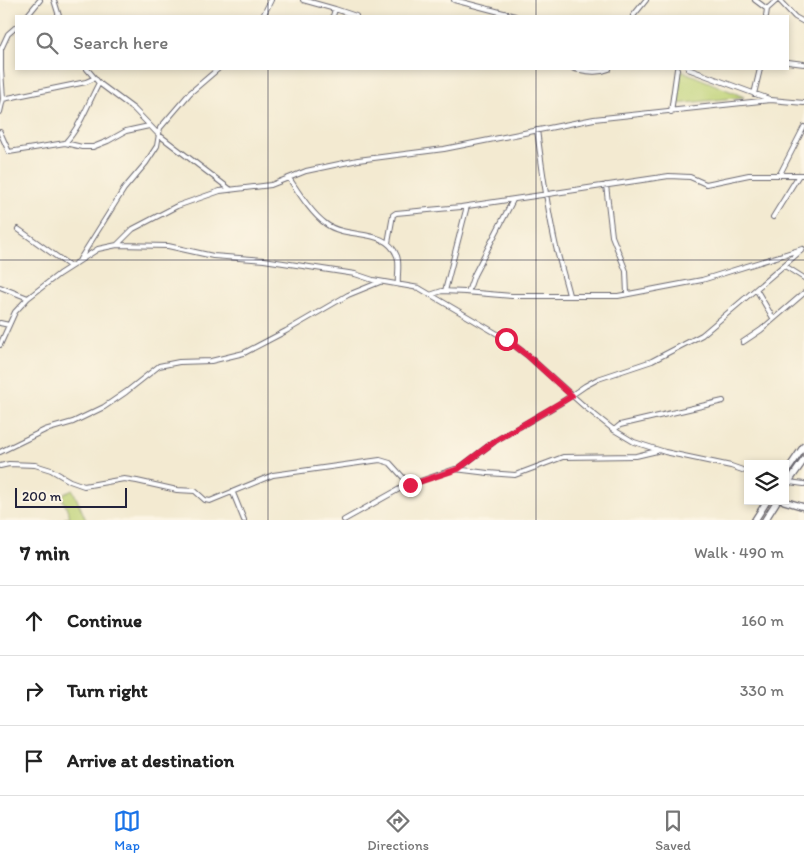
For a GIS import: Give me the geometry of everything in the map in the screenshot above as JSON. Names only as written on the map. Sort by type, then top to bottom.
[{"type":"highway","points":[[789,468],[804,446]]},
{"type":"highway","points":[[789,482],[804,460]]},
{"type":"highway","points":[[755,520],[764,505]]},
{"type":"highway","points":[[765,520],[774,505]]},
{"type":"main road","points":[[789,502],[804,507]]},
{"type":"street","points":[[28,15],[40,0]]},
{"type":"street","points":[[54,0],[59,15]]},
{"type":"street","points":[[265,15],[271,0]]},
{"type":"street","points":[[303,0],[353,15]]},
{"type":"street","points":[[454,0],[511,15]]},
{"type":"street","points":[[634,15],[646,0]]},
{"type":"street","points":[[755,0],[767,9]]},
{"type":"street","points":[[766,15],[767,9],[778,0],[795,17],[804,22]]},
{"type":"street","points":[[333,15],[335,8]]},
{"type":"street","points":[[0,112],[3,99],[1,49],[8,34],[15,27]]},
{"type":"street","points":[[789,62],[804,64]]},
{"type":"street","points":[[88,70],[99,83],[134,109],[158,135],[232,190]]},
{"type":"street","points":[[79,260],[124,189],[146,163],[156,146],[160,128],[190,93],[217,70]]},
{"type":"street","points":[[581,70],[596,72],[607,70]]},
{"type":"street","points":[[671,112],[677,70]]},
{"type":"street","points":[[692,70],[771,100]]},
{"type":"street","points":[[754,94],[760,70]]},
{"type":"street","points":[[3,99],[86,82],[95,78]]},
{"type":"street","points":[[64,143],[88,106],[99,83]]},
{"type":"street","points":[[117,245],[133,230],[177,206],[220,191],[271,185],[306,171],[358,160],[444,149],[594,119],[771,100],[804,103]]},
{"type":"street","points":[[0,132],[9,152],[64,143],[92,147],[126,131],[149,126]]},
{"type":"street","points":[[780,174],[804,127]]},
{"type":"street","points":[[537,130],[556,249],[569,295]]},
{"type":"street","points":[[773,217],[799,175]]},
{"type":"street","points":[[388,243],[393,214],[396,213],[467,206],[669,176],[690,177],[706,184],[745,176],[804,175]]},
{"type":"street","points":[[289,178],[326,224],[345,233],[373,236],[388,243],[397,255],[398,284]]},
{"type":"street","points":[[606,185],[612,236],[626,271],[627,294]]},
{"type":"street","points":[[468,292],[474,275],[513,199]]},
{"type":"street","points":[[445,291],[467,206]]},
{"type":"street","points":[[18,229],[70,266]]},
{"type":"street","points":[[0,345],[15,312],[28,298],[79,260],[98,249],[117,245],[168,246],[213,256],[264,260],[356,274],[373,280],[418,288],[506,339],[614,430],[634,442],[744,471]]},
{"type":"street","points":[[430,294],[445,291],[512,296],[618,296],[702,280],[803,249]]},
{"type":"street","points":[[344,520],[410,485],[458,469],[495,441],[572,396],[585,386],[652,361],[687,344],[702,335],[803,249]]},
{"type":"street","points":[[784,266],[804,278]]},
{"type":"street","points":[[0,452],[45,430],[73,422],[104,407],[159,366],[179,362],[211,361],[244,353],[348,295],[382,281]]},
{"type":"street","points":[[0,287],[28,298]]},
{"type":"street","points":[[756,289],[773,318]]},
{"type":"street","points":[[743,342],[761,330],[804,293]]},
{"type":"street","points":[[0,323],[9,325]]},
{"type":"street","points":[[614,430],[620,426],[723,401]]},
{"type":"street","points":[[458,469],[515,474],[563,457],[636,456],[660,450]]},
{"type":"street","points":[[0,466],[9,464],[36,465],[84,486],[124,479],[137,481],[177,490],[195,491],[205,500],[210,501],[273,475],[380,460],[390,463],[410,485]]},
{"type":"street","points":[[789,485],[804,484]]},
{"type":"street","points":[[233,492],[244,520]]},
{"type":"green space","points":[[680,70],[744,97],[676,104]]},
{"type":"green space","points":[[73,490],[86,520],[66,520],[65,518],[70,516],[61,495]]},
{"type":"route","points":[[410,485],[458,469],[495,441],[572,396],[527,355],[506,339]]}]
